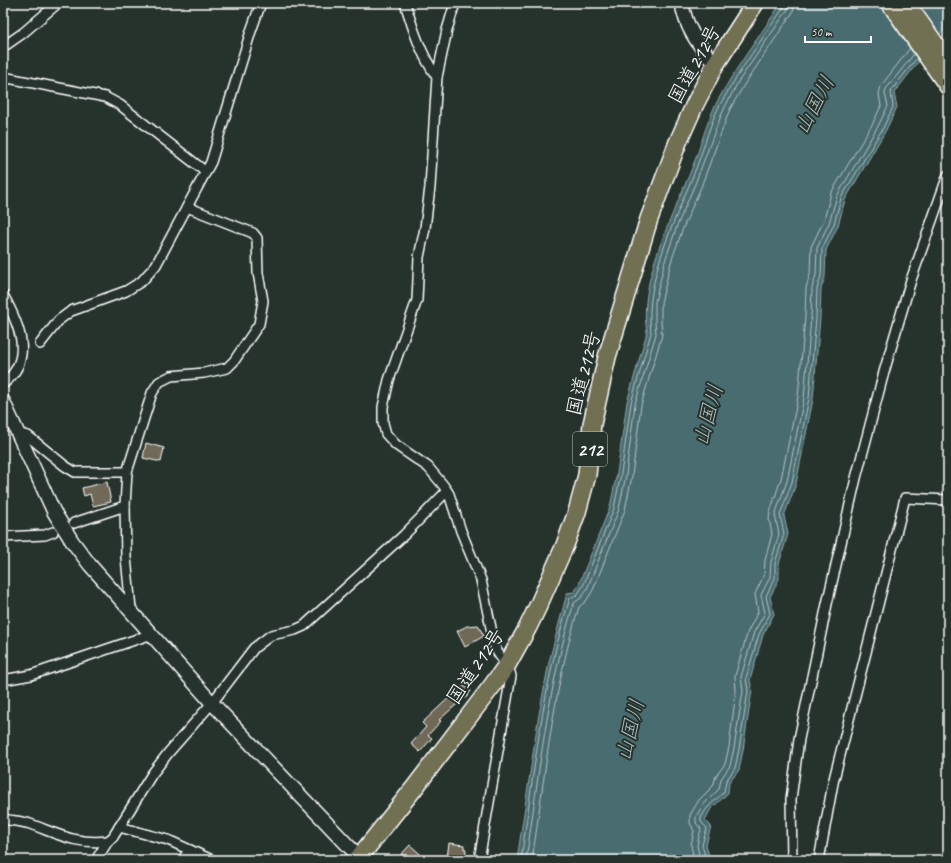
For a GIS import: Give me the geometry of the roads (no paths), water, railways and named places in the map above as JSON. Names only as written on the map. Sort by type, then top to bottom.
[{"type":"highway","name":"国道212号","points":[[358,858],[416,788],[507,665],[536,610],[565,545],[577,512],[587,475],[592,424],[607,357],[649,219],[678,142],[715,65],[755,3]]},
{"type":"highway","points":[[890,3],[948,86]]},
{"type":"highway","points":[[906,3],[948,62]]},
{"type":"street","points":[[3,46],[23,33],[58,3]]},
{"type":"street","points":[[40,344],[59,320],[72,311],[126,291],[142,281],[156,265],[211,162],[261,3]]},
{"type":"street","points":[[405,3],[413,29],[428,65],[437,77]]},
{"type":"street","points":[[455,3],[447,30],[437,77],[430,188],[425,228],[419,257],[417,300],[389,380],[383,407],[383,423],[386,434],[396,445],[428,467],[447,491],[481,580],[495,647],[500,657],[507,665],[511,676],[479,860]]},
{"type":"street","points":[[682,3],[690,32],[715,65]]},
{"type":"street","points":[[3,77],[105,97],[120,104],[206,172]]},
{"type":"street","points":[[792,860],[791,799],[799,739],[827,604],[856,478],[884,372],[911,280],[948,175]]},
{"type":"street","points":[[131,610],[126,557],[125,506],[127,472],[152,393],[159,382],[171,376],[204,373],[227,368],[234,361],[259,324],[263,302],[258,273],[257,238],[253,233],[187,207]]},
{"type":"street","points":[[3,295],[18,326],[22,347],[21,360],[16,370],[3,384]]},
{"type":"street","points":[[3,402],[54,512],[72,541],[90,565],[212,703],[358,858]]},
{"type":"street","points":[[17,433],[28,436],[65,466],[75,472],[127,472]]},
{"type":"street","points":[[96,860],[119,827],[152,774],[169,752],[212,703],[254,648],[271,635],[295,630],[304,626],[404,534],[447,491]]},
{"type":"street","points":[[819,860],[833,783],[906,498],[948,500]]},
{"type":"street","points":[[74,523],[125,506]]},
{"type":"street","points":[[3,537],[45,535],[53,532]]},
{"type":"street","points":[[3,680],[31,675],[152,634]]},
{"type":"street","points":[[3,820],[29,824],[61,837],[73,840],[90,842],[108,841]]},
{"type":"street","points":[[119,827],[168,840],[212,860]]},
{"type":"street","points":[[182,860],[190,850]]},
{"type":"water","name":"山国川","points":[[781,3],[948,3],[948,28],[944,29],[894,93],[897,107],[886,130],[845,200],[838,226],[826,250],[825,277],[821,289],[813,399],[796,484],[784,516],[788,534],[779,564],[779,579],[770,597],[774,614],[763,635],[750,680],[752,690],[739,770],[729,783],[728,793],[711,809],[705,820],[711,826],[706,845],[710,860],[517,860],[538,720],[549,662],[567,593],[574,592],[579,584],[610,507],[617,473],[627,402],[647,332],[645,313],[647,292],[652,270],[667,227],[692,168],[713,110],[724,89]]}]
